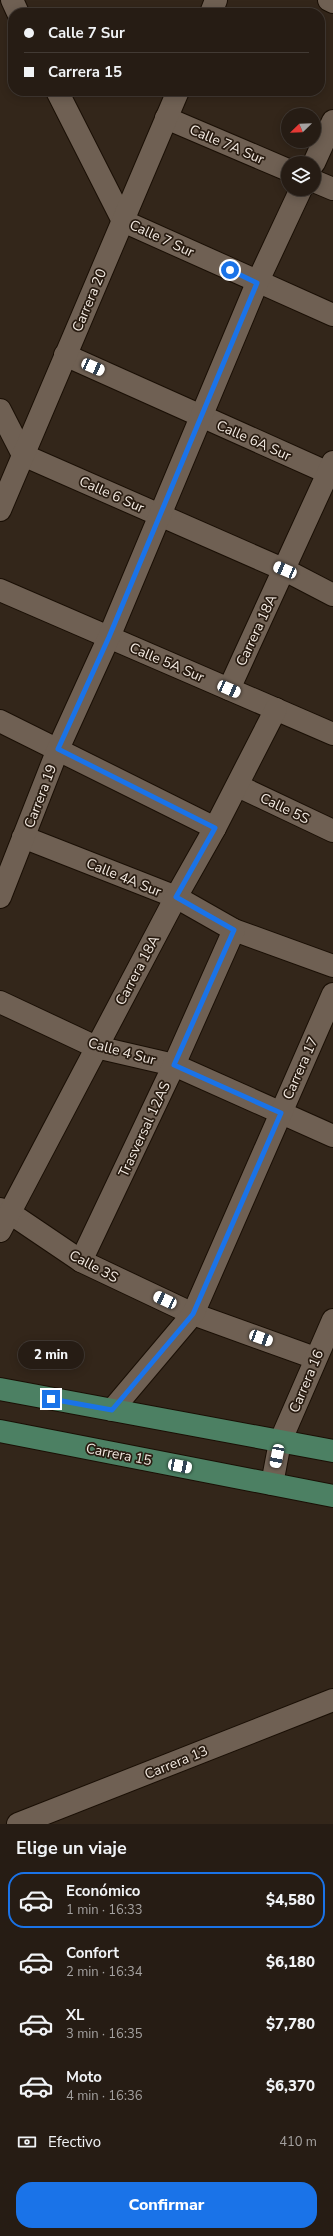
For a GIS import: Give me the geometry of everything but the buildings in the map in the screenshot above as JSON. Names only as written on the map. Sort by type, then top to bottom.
[{"type":"main road","points":[[0,1389],[333,1451]]},
{"type":"main road","name":"Carrera 15","points":[[0,1430],[333,1496]]},
{"type":"street","points":[[329,0],[333,2]]},
{"type":"street","name":"Calle 7 Sur","points":[[61,96],[123,220],[257,283],[333,315]]},
{"type":"street","name":"Carrera 20","points":[[0,510],[176,96]]},
{"type":"street","name":"Calle 7A Sur","points":[[166,118],[281,167]]},
{"type":"street","points":[[317,156],[333,122]]},
{"type":"street","points":[[321,184],[333,189]]},
{"type":"street","name":"Carrera 19","points":[[0,897],[6,862],[23,837],[58,749],[109,637],[257,283],[299,196]]},
{"type":"street","name":"Calle 6A Sur","points":[[65,355],[202,416],[331,470]]},
{"type":"street","points":[[0,410],[23,455]]},
{"type":"street","name":"Calle 6 Sur","points":[[23,455],[285,570],[333,596]]},
{"type":"street","name":"Carrera 18A","points":[[229,689],[331,470]]},
{"type":"street","name":"Calle 5A Sur","points":[[0,590],[333,734]]},
{"type":"street","name":"Carrera 18A","points":[[3,1218],[176,897],[238,786],[276,709]]},
{"type":"street","points":[[0,721],[215,828]]},
{"type":"street","name":"Calle 5S","points":[[238,786],[333,831]]},
{"type":"street","name":"Calle 4A Sur","points":[[23,837],[176,897],[234,930],[333,966]]},
{"type":"street","name":"Trasversal 12AS","points":[[81,1261],[174,1065],[234,930]]},
{"type":"street","name":"Carrera 17","points":[[112,1410],[193,1314],[333,994]]},
{"type":"street","name":"Calle 4 Sur","points":[[0,1002],[96,1047],[174,1065],[333,1136]]},
{"type":"street","name":"Calle 3S","points":[[3,1218],[81,1261],[193,1314],[315,1358]]},
{"type":"street","name":"Carrera 16","points":[[272,1484],[280,1442],[315,1358],[333,1320]]},
{"type":"street","name":"Carrera 13","points":[[18,1824],[40,1820],[333,1700]]},
{"type":"route","points":[[51,1399],[112,1410],[193,1314],[281,1113],[174,1065],[234,930],[176,897],[215,828],[58,749],[109,637],[257,283],[230,270]]}]
